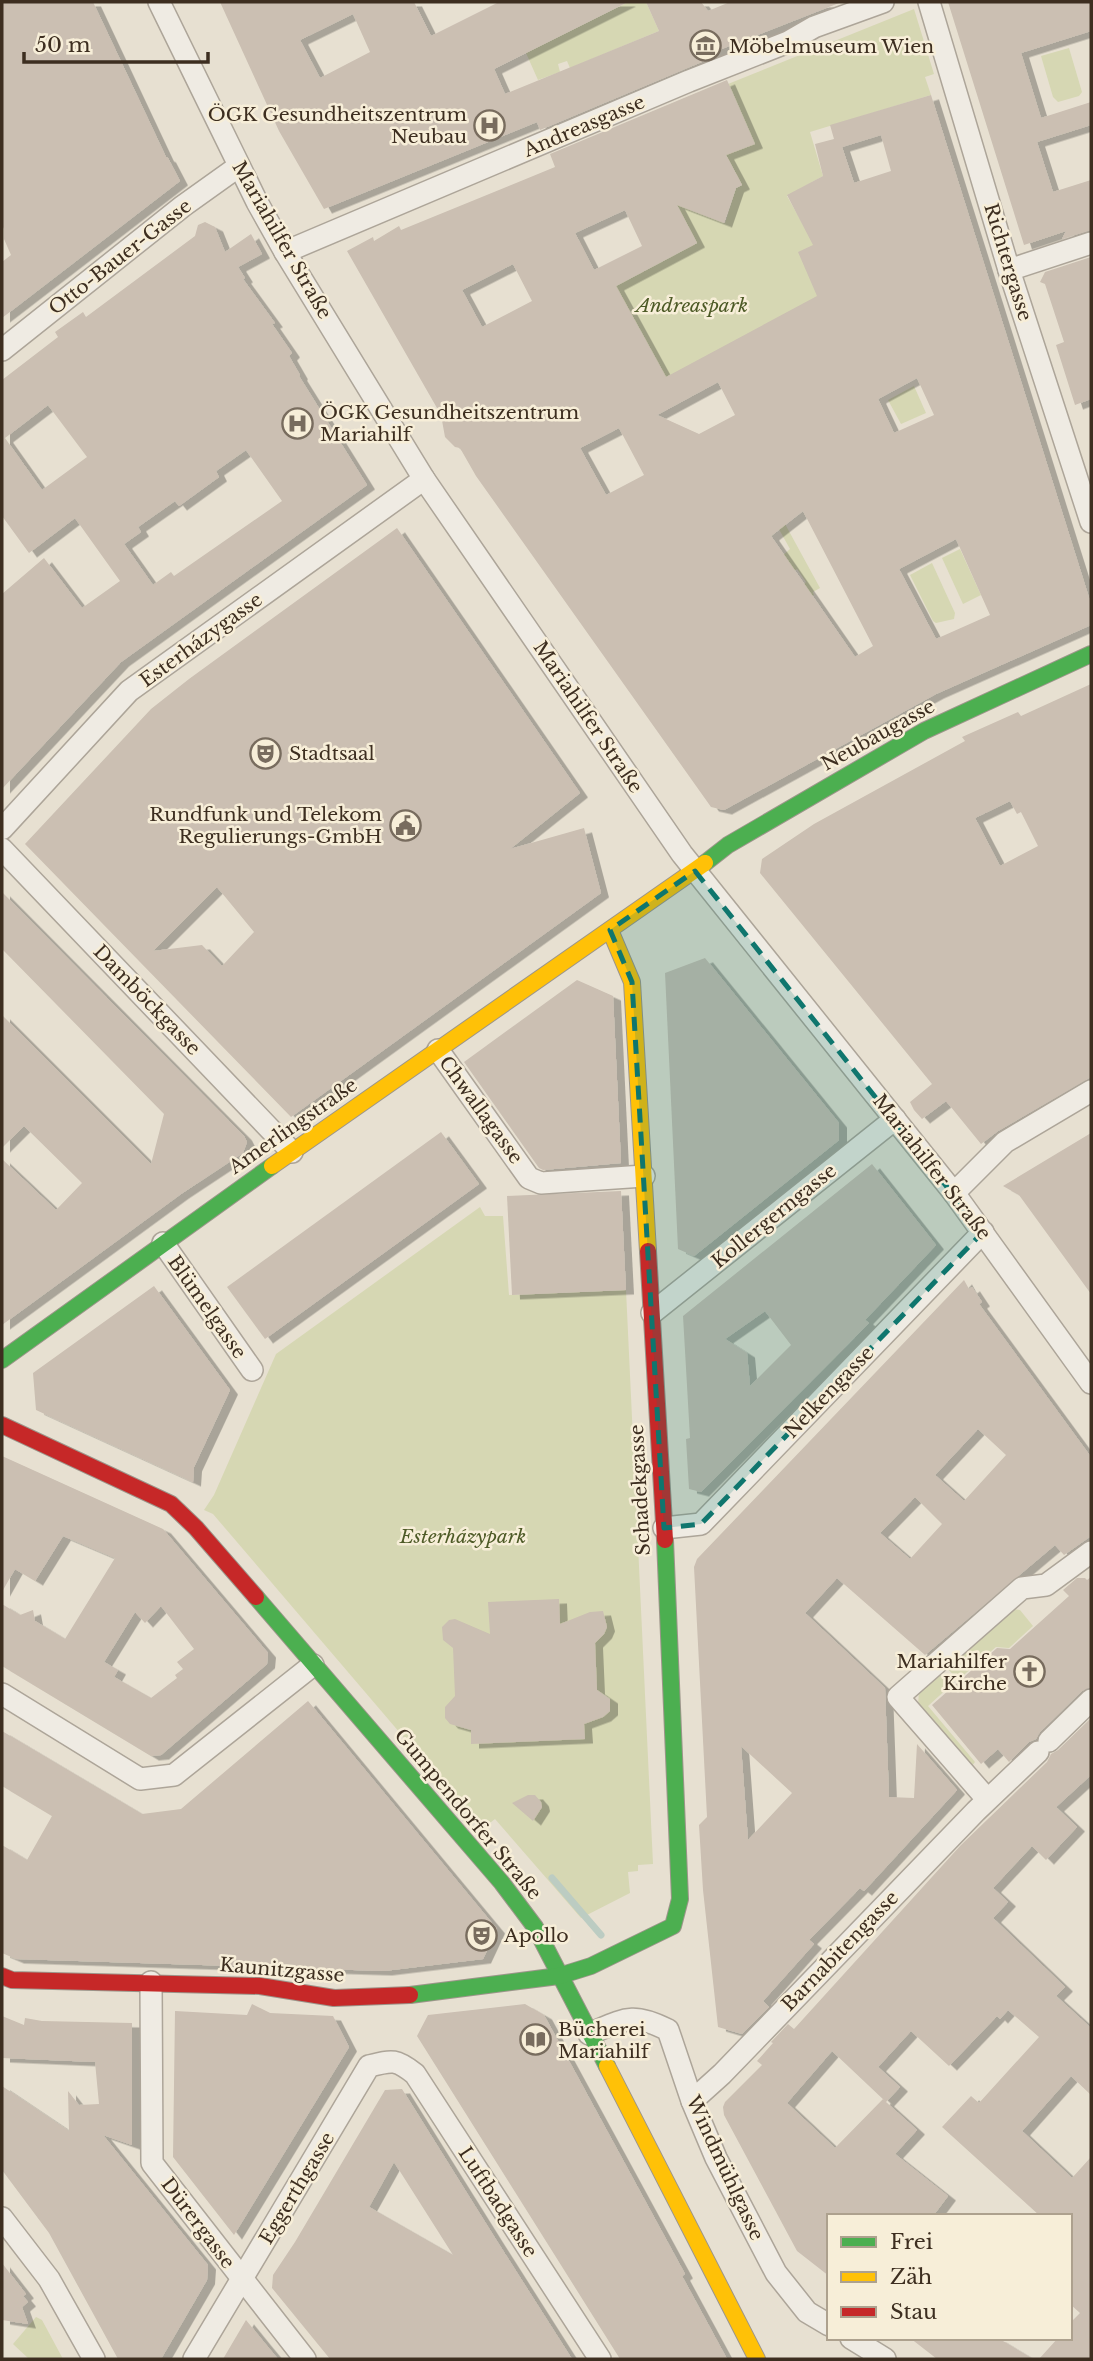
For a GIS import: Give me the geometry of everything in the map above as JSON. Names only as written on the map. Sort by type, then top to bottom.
[{"type":"street","name":"Mariahilfer Straße","points":[[159,2],[239,166],[285,252],[425,479],[695,871],[954,1193],[1091,1383]]},
{"type":"street","name":"Andreasgasse","points":[[285,252],[689,81],[788,42],[814,27],[883,2]]},
{"type":"street","name":"Richtergasse","points":[[929,2],[1009,270],[1091,522]]},
{"type":"street","name":"Otto-Bauer-Gasse","points":[[2,350],[183,206],[239,166]]},
{"type":"street","points":[[1009,270],[1091,243]]},
{"type":"street","name":"Esterházygasse","points":[[2,829],[129,691],[425,479]]},
{"type":"street","name":"Neubaugasse","points":[[610,930],[728,845],[924,731],[1091,654]]},
{"type":"street","name":"Damböckgasse","points":[[2,849],[292,1152]]},
{"type":"street","name":"Amerlingstraße","points":[[2,1360],[163,1243],[610,930]]},
{"type":"street","name":"Schadekgasse","points":[[559,1976],[591,1966],[673,1926],[680,1899],[664,1528],[632,982],[610,930]]},
{"type":"street","name":"Chwallagasse","points":[[438,1050],[529,1178],[541,1182],[645,1176]]},
{"type":"street","points":[[954,1193],[1005,1142],[1091,1091]]},
{"type":"street","name":"Kollergerngasse","points":[[652,1313],[895,1119]]},
{"type":"street","name":"Nelkengasse","points":[[664,1528],[701,1524],[984,1232]]},
{"type":"street","name":"Blümelgasse","points":[[163,1243],[252,1370]]},
{"type":"street","name":"Gumpendorfer Straße","points":[[2,1425],[171,1504],[196,1528],[510,1893],[534,1927],[757,2359]]},
{"type":"street","points":[[987,1799],[898,1697],[1022,1588],[1046,1585],[1091,1552]]},
{"type":"street","points":[[2,1694],[140,1779],[174,1775],[313,1665]]},
{"type":"street","name":"Barnabitengasse","points":[[692,2101],[722,2074],[987,1799],[1091,1700]]},
{"type":"street","name":"Kaunitzgasse","points":[[2,1976],[12,1980],[260,1986],[334,1998],[420,1995],[559,1976]]},
{"type":"street","name":"Dürergasse","points":[[151,1982],[152,2163],[305,2359]]},
{"type":"street","name":"Windmühlgasse","points":[[589,2034],[625,2019],[647,2020],[668,2030],[692,2101],[716,2158],[776,2273],[807,2312],[827,2324]]},
{"type":"street","name":"Eggerthgasse","points":[[194,2359],[369,2066],[384,2062]]},
{"type":"street","name":"Luftbadgasse","points":[[384,2062],[400,2062],[415,2074],[600,2359]]},
{"type":"street","points":[[2,2218],[49,2279],[94,2359]]},
{"type":"street","points":[[854,2340],[885,2359]]},
{"type":"highlighted area","points":[[695,871],[983,1232],[701,1524],[664,1528],[632,982],[610,930]]},
{"type":"green space","points":[[628,2],[646,2],[659,31],[570,68],[567,61],[558,64],[560,72],[538,80],[526,53]]},
{"type":"green space","name":"Andreaspark","points":[[914,9],[934,74],[925,77],[931,95],[810,132],[823,176],[787,196],[805,228],[908,355],[662,379],[612,288],[697,243],[667,187],[725,223],[736,188],[742,185],[726,155],[728,84]]},
{"type":"green space","points":[[1069,48],[1082,92],[1079,96],[1058,102],[1053,97],[1041,56]]},
{"type":"green space","points":[[914,386],[926,413],[901,424],[888,400]]},
{"type":"green space","points":[[772,500],[820,588],[810,597],[802,586],[806,582],[797,569],[793,572],[782,556],[790,549],[765,504]]},
{"type":"green space","points":[[960,549],[981,595],[963,604],[942,558]]},
{"type":"green space","points":[[932,563],[955,613],[954,619],[936,623],[933,621],[910,575]]},
{"type":"green space","name":"Esterházypark","points":[[480,1207],[485,1216],[503,1216],[509,1295],[626,1290],[653,1864],[638,1865],[638,1871],[628,1872],[630,1893],[581,1918],[495,1819],[482,1829],[213,1514],[204,1510],[214,1495],[276,1354]]},
{"type":"green space","points":[[1012,1609],[1020,1610],[1033,1626],[1009,1648],[996,1647],[958,1680],[946,1667]]},
{"type":"green space","points":[[938,1673],[950,1686],[928,1706],[975,1762],[971,1767],[918,1706],[919,1691]]},
{"type":"green space","points":[[36,2317],[42,2320],[63,2359],[29,2359],[13,2344]]},
{"type":"building","points":[[2,2],[93,2],[166,157],[180,181],[2,318],[2,262],[11,255],[4,239],[2,225]]},
{"type":"building","points":[[220,2],[414,2],[431,36],[499,2],[628,2],[494,69],[505,94],[659,31],[646,2],[701,2],[708,11],[730,2],[839,3],[714,52],[716,56],[540,130],[537,122],[324,209],[279,131]],"holes":[[[353,14],[370,52],[320,78],[300,40]]]},
{"type":"building","points":[[948,2],[1091,2],[1091,31],[1021,53],[1041,118],[1091,102],[1091,125],[1037,142],[1053,192],[1091,180],[1091,230],[1062,239],[1066,231],[1024,245]]},
{"type":"building","points":[[727,80],[755,144],[726,155],[742,185],[736,188],[724,223],[677,205],[697,243],[616,286],[666,377],[817,296],[798,252],[813,245],[787,195],[823,176],[815,144],[834,139],[830,125],[931,95],[1091,604],[1091,625],[936,694],[724,810],[711,807],[476,476],[460,448],[455,447],[445,437],[441,415],[347,251],[373,237],[374,241],[399,226],[401,230],[555,167],[550,154]],"holes":[[[881,135],[891,171],[854,183],[842,147]],[[625,210],[642,246],[594,270],[575,233]],[[513,264],[532,301],[482,327],[462,290]],[[917,378],[934,415],[894,433],[878,399]],[[718,382],[735,415],[699,434],[657,415]],[[619,428],[644,475],[606,495],[580,448]],[[803,511],[873,646],[855,657],[771,536]],[[956,539],[990,615],[936,639],[899,569]]]},
{"type":"building","points":[[205,222],[215,227],[225,252],[251,234],[262,254],[238,267],[245,278],[243,279],[275,323],[272,324],[292,353],[289,356],[299,376],[367,485],[121,662],[2,789],[2,594],[44,558],[82,608],[120,581],[75,518],[29,553],[2,516],[2,380],[58,337],[55,332],[83,312],[86,317],[195,236],[198,225]],"holes":[[[48,405],[87,457],[42,490],[5,438]],[[246,450],[282,501],[174,576],[171,572],[153,585],[124,544],[141,532],[138,527],[175,501],[179,506],[219,477],[216,471]]]},
{"type":"building","points":[[1091,257],[1091,399],[1075,405],[1056,345],[1064,342],[1045,284],[1040,282],[1045,272]]},
{"type":"building","points":[[397,528],[580,793],[510,849],[584,828],[601,893],[291,1117],[25,844],[151,709]],"holes":[[[217,887],[254,932],[222,966],[202,945],[153,951]]]},
{"type":"building","points":[[1091,684],[1091,1077],[998,1131],[981,1144],[946,1101],[922,1119],[914,1110],[910,1102],[932,1084],[760,873],[762,859],[814,824],[965,741],[962,737],[1018,712],[1021,716]],"holes":[[[1010,801],[1017,814],[1021,812],[1038,846],[1000,866],[975,818]]]},
{"type":"building","points":[[2,892],[247,1142],[243,1153],[181,1194],[2,1325],[2,1159],[56,1210],[82,1183],[24,1126],[2,1148],[2,1015],[151,1164],[164,1114],[2,949]]},
{"type":"building","points":[[705,958],[839,1123],[839,1140],[694,1256],[678,1249],[665,973]]},
{"type":"building","points":[[577,980],[613,996],[621,1163],[543,1170],[464,1062]]},
{"type":"building","points":[[441,1132],[479,1184],[265,1339],[227,1287]]},
{"type":"building","points":[[1091,1133],[1091,1294],[1019,1195],[1003,1186]]},
{"type":"building","points":[[872,1164],[936,1245],[865,1320],[869,1323],[701,1492],[689,1489],[686,1439],[690,1438],[683,1316]],"holes":[[[765,1311],[791,1345],[750,1386],[747,1353],[725,1339]]]},
{"type":"building","points":[[621,1191],[626,1290],[512,1295],[507,1196]]},
{"type":"building","points":[[964,1280],[969,1289],[972,1287],[982,1302],[979,1304],[1091,1457],[1091,1536],[1064,1555],[1055,1545],[925,1655],[837,1578],[805,1613],[885,1688],[889,1797],[914,1798],[917,1744],[957,1790],[864,1891],[860,1888],[809,1940],[814,1944],[763,2001],[769,2007],[742,2034],[718,2027],[703,1890],[699,1825],[707,1817],[694,1567],[697,1559]],"holes":[[[978,1429],[1006,1455],[964,1501],[935,1475]],[[915,1497],[942,1524],[910,1559],[880,1533]],[[741,1746],[792,1793],[748,1840]]]},
{"type":"building","points":[[154,1286],[230,1390],[194,1467],[193,1482],[36,1410],[33,1373]]},
{"type":"building","points":[[2,1456],[163,1529],[268,1653],[267,1664],[161,1755],[151,1756],[2,1666],[2,1604],[20,1615],[33,1610],[35,1621],[65,1639],[115,1558],[63,1536],[35,1581],[15,1569],[2,1592]],"holes":[[[161,1606],[194,1649],[177,1662],[183,1669],[175,1675],[177,1678],[151,1698],[114,1677],[118,1670],[104,1662],[135,1612],[145,1623]]]},
{"type":"building","name":"Mariahilfer Kirche","points":[[1091,1577],[1091,1687],[1082,1691],[1036,1739],[1029,1742],[1009,1762],[998,1749],[981,1764],[932,1705],[997,1648],[1010,1649],[1069,1596],[1063,1590],[1077,1578],[1087,1580]]},
{"type":"building","points":[[559,1599],[560,1624],[590,1612],[603,1611],[607,1627],[595,1643],[597,1690],[610,1699],[610,1711],[603,1717],[584,1724],[585,1739],[471,1744],[471,1730],[450,1724],[445,1718],[445,1707],[455,1696],[453,1648],[443,1640],[442,1627],[449,1620],[455,1619],[490,1634],[488,1602]]},
{"type":"building","points":[[308,1701],[497,1929],[483,1959],[384,1971],[16,1959],[2,1953],[2,1845],[27,1860],[52,1816],[2,1786],[2,1731],[142,1814],[181,1809]]},
{"type":"building","points":[[1091,1718],[1091,1775],[1056,1807],[1077,1827],[1046,1860],[1032,1846],[993,1888],[1008,1902],[993,1918],[1065,1987],[1056,1996],[1091,2028],[1091,2095],[1071,2076],[1022,2131],[1072,2178],[1091,2157],[1091,2359],[1039,2359],[1056,2340],[1072,2340],[1072,2321],[1080,2313],[1072,2306],[1072,2214],[1038,2214],[942,2127],[971,2096],[979,2103],[1039,2037],[1008,2010],[1000,2019],[997,2016],[949,2066],[911,2031],[878,2067],[900,2087],[886,2102],[917,2130],[895,2154],[948,2196],[934,2214],[827,2214],[827,2274],[797,2251],[724,2115],[723,2107],[762,2065],[757,2061],[773,2043],[771,2042],[788,2024],[794,2029],[961,1845],[1047,1762],[1051,1754]],"holes":[[[832,2051],[883,2099],[835,2148],[787,2103]]]},
{"type":"building","points":[[528,1795],[535,1795],[542,1807],[533,1821],[512,1803]]},
{"type":"building","points":[[252,2004],[270,2013],[333,2016],[349,2047],[234,2235],[173,2157],[175,2011],[247,2015]]},
{"type":"building","points":[[525,2004],[544,2015],[685,2274],[682,2276],[727,2359],[620,2359],[417,2036],[428,2015]]},
{"type":"building","points":[[2,2016],[24,2025],[25,2018],[42,2021],[132,2023],[132,2145],[103,2135],[208,2265],[207,2280],[161,2359],[118,2359],[49,2233],[2,2170],[2,2086],[69,2131],[68,2091],[79,2105],[99,2104],[95,2062],[2,2058]]},
{"type":"building","points":[[402,2089],[572,2359],[330,2359],[272,2288],[273,2275],[385,2090]],"holes":[[[394,2162],[453,2255],[369,2207]]]},
{"type":"building","points":[[2,2263],[26,2294],[23,2296],[28,2302],[22,2307],[28,2324],[2,2320]]},
{"type":"building","points":[[246,2320],[263,2341],[278,2359],[223,2359]]},
{"type":"building","points":[[913,2340],[1001,2340],[1033,2359],[937,2359]]},
{"type":"waterway","points":[[552,1878],[601,1935]]},
{"type":"traffic: fast","points":[[705,863],[728,845],[924,731],[1091,654]]},
{"type":"traffic: fast","points":[[2,1360],[272,1166]]},
{"type":"traffic: fast","points":[[410,1995],[559,1976],[591,1966],[673,1926],[680,1899],[665,1540]]},
{"type":"traffic: fast","points":[[256,1597],[502,1883],[535,1927],[607,2066]]},
{"type":"traffic: slow","points":[[272,1166],[705,863]]},
{"type":"traffic: slow","points":[[610,930],[632,982],[648,1251]]},
{"type":"traffic: slow","points":[[607,2066],[757,2359]]},
{"type":"traffic: jam","points":[[648,1251],[665,1540]]},
{"type":"traffic: jam","points":[[2,1425],[171,1504],[196,1528],[256,1597]]},
{"type":"traffic: jam","points":[[2,1976],[12,1980],[260,1986],[334,1998],[410,1995]]},
{"type":"place","name":"Möbelmuseum Wien","points":[[706,46]]},
{"type":"place","name":"ÖGK Gesundheitszentrum Neubau","points":[[490,125]]},
{"type":"place","name":"ÖGK Gesundheitszentrum Mariahilf","points":[[297,423]]},
{"type":"place","name":"Stadtsaal","points":[[266,753]]},
{"type":"place","name":"Rundfunk und Telekom Regulierungs-GmbH","points":[[405,825]]},
{"type":"place","name":"Mariahilfer Kirche","points":[[1030,1672]]},
{"type":"place","name":"Apollo","points":[[481,1935]]},
{"type":"place","name":"Bücherei Mariahilf","points":[[535,2040]]}]
